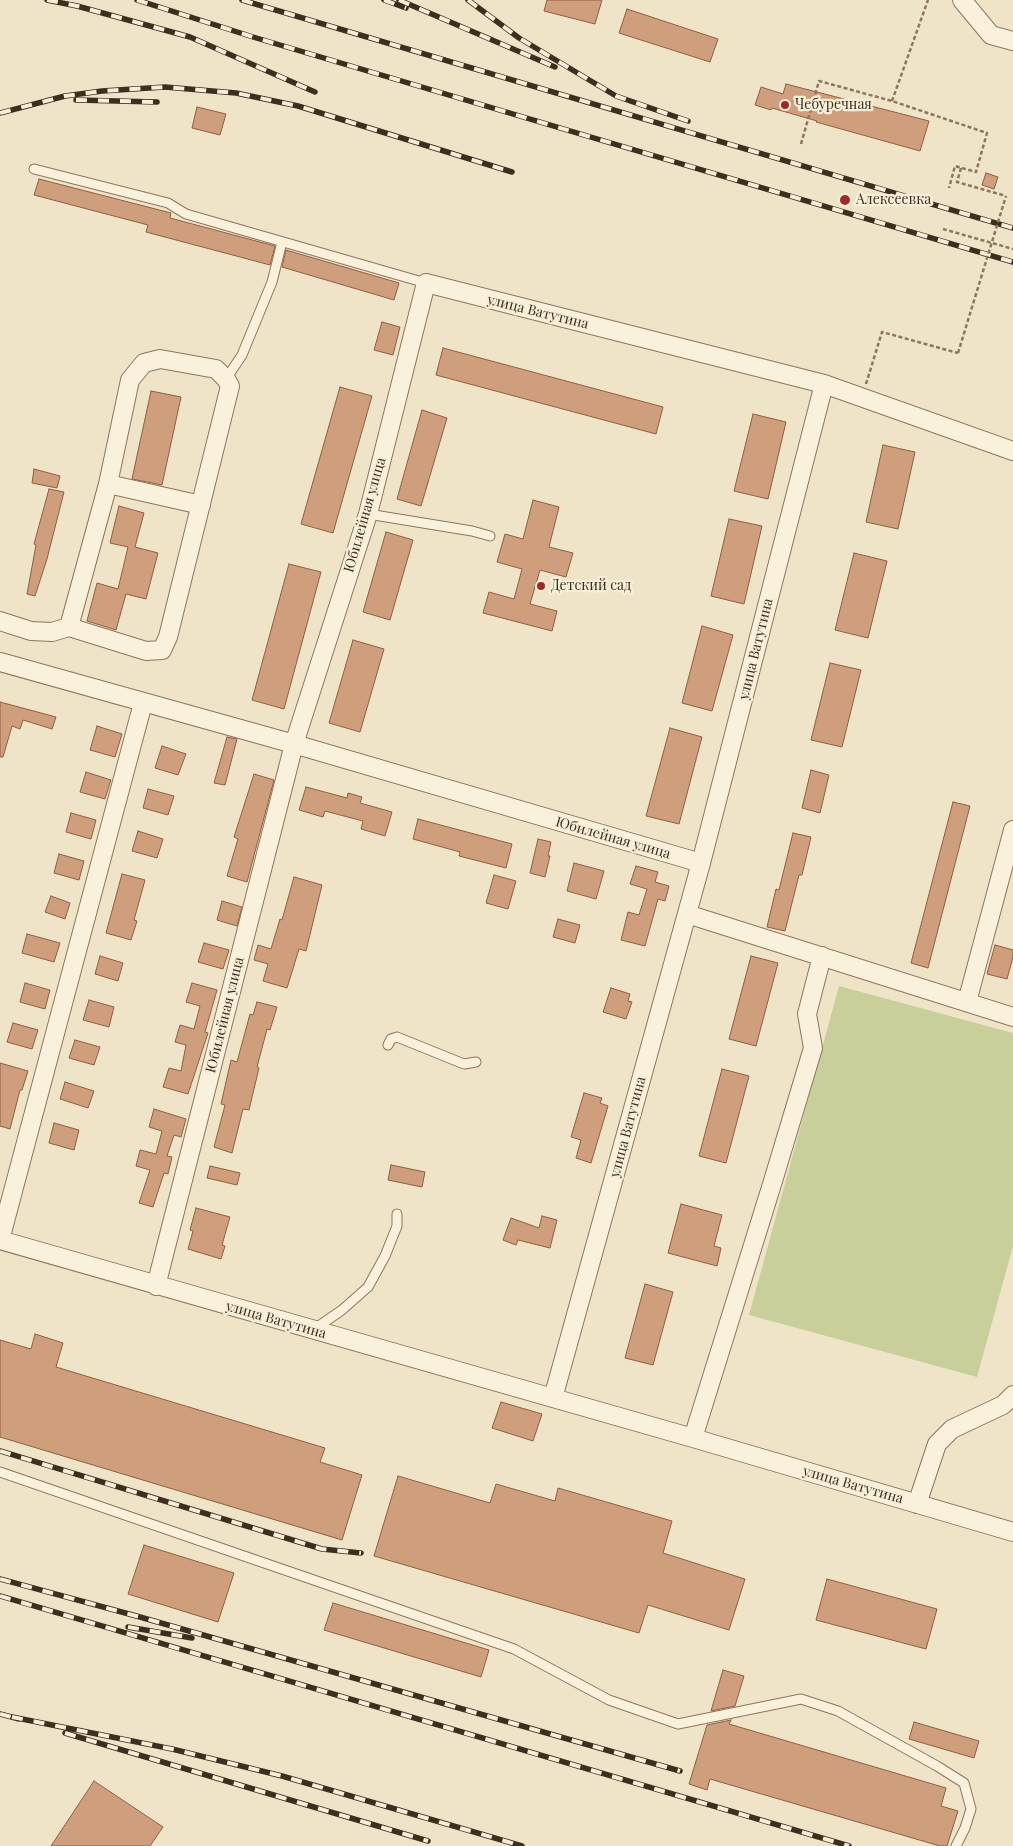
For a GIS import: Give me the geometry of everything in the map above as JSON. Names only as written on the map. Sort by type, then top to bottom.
[{"type":"street","points":[[962,0],[991,35],[1013,41]]},
{"type":"street","name":"улица Ватутина","points":[[426,283],[824,384],[1013,451]]},
{"type":"street","name":"Юбилейная улица","points":[[156,1286],[294,744],[368,514],[426,283]]},
{"type":"street","points":[[0,621],[31,631],[52,632],[69,627],[146,651],[162,650],[168,637],[230,386],[216,369],[160,359],[144,363],[130,380],[108,484],[69,627]]},
{"type":"street","name":"улица Ватутина","points":[[553,1398],[701,863],[824,384]]},
{"type":"street","points":[[108,484],[201,504]]},
{"type":"street","name":"Юбилейная улица","points":[[0,662],[294,744],[701,863]]},
{"type":"street","points":[[0,1240],[143,703]]},
{"type":"street","points":[[967,1002],[1013,830]]},
{"type":"street","points":[[687,914],[1013,1017]]},
{"type":"street","points":[[693,1438],[813,1048],[807,1014],[822,956]]},
{"type":"street","name":"улица Ватутина","points":[[0,1240],[693,1438],[1013,1532]]},
{"type":"street","points":[[918,1504],[937,1444],[952,1429],[1002,1405],[1013,1395]]},
{"type":"lane","points":[[34,169],[168,203],[186,214],[426,283]]},
{"type":"lane","points":[[226,379],[246,346],[272,282],[282,242]]},
{"type":"lane","points":[[368,514],[472,531],[490,536]]},
{"type":"lane","points":[[388,1045],[391,1039],[397,1037],[464,1064],[476,1062]]},
{"type":"lane","points":[[313,1330],[342,1310],[368,1287],[385,1256],[397,1226],[397,1214]]},
{"type":"lane","points":[[0,1472],[514,1649],[610,1700],[678,1724],[800,1699],[838,1711],[964,1783],[970,1809],[965,1828],[956,1846]]},
{"type":"path","points":[[892,101],[928,0]]},
{"type":"path","points":[[801,144],[819,81],[892,101],[987,133],[976,172],[955,166],[949,188]]},
{"type":"path","points":[[862,397],[882,332],[958,353],[1006,196],[957,182],[961,168]]},
{"type":"path","points":[[942,229],[1013,249]]},
{"type":"green space","points":[[839,986],[1013,1033],[1013,1246],[977,1377],[749,1315]]},
{"type":"building","points":[[547,0],[602,0],[595,24],[544,11]]},
{"type":"building","points":[[627,9],[718,39],[710,62],[619,33]]},
{"type":"building","name":"Алексеевка","points":[[786,84],[929,121],[920,151],[772,108],[771,110],[755,105],[761,87],[783,94]]},
{"type":"building","points":[[197,107],[226,114],[220,135],[192,128]]},
{"type":"building","points":[[986,173],[998,177],[994,189],[982,185]]},
{"type":"building","points":[[39,179],[171,213],[170,218],[275,246],[270,265],[146,232],[148,225],[34,195]]},
{"type":"building","points":[[286,250],[399,283],[394,300],[282,267]]},
{"type":"building","points":[[382,322],[400,327],[393,355],[374,350]]},
{"type":"building","points":[[443,348],[663,407],[656,434],[436,375]]},
{"type":"building","points":[[340,387],[372,396],[333,533],[301,524]]},
{"type":"building","points":[[151,391],[181,397],[162,485],[132,479]]},
{"type":"building","points":[[422,410],[447,418],[421,506],[397,499]]},
{"type":"building","points":[[753,414],[786,422],[768,499],[734,491]]},
{"type":"building","points":[[883,445],[915,452],[898,529],[866,522]]},
{"type":"building","points":[[34,469],[60,476],[57,488],[32,483]]},
{"type":"building","points":[[49,489],[64,492],[47,559],[35,596],[27,594],[36,545],[34,544]]},
{"type":"building","points":[[533,500],[559,507],[549,547],[573,553],[566,577],[540,570],[530,604],[557,611],[552,631],[483,613],[489,592],[514,599],[522,569],[497,562],[505,534],[523,539]]},
{"type":"building","points":[[119,506],[144,513],[135,547],[158,553],[146,599],[126,594],[116,630],[87,621],[97,583],[118,589],[128,547],[110,543]]},
{"type":"building","points":[[729,519],[762,526],[744,604],[711,596]]},
{"type":"building","points":[[386,532],[413,540],[390,620],[363,612]]},
{"type":"building","points":[[854,553],[887,561],[868,638],[835,630]]},
{"type":"building","points":[[289,564],[321,572],[284,709],[252,700]]},
{"type":"building","points":[[702,626],[733,635],[712,711],[682,703]]},
{"type":"building","points":[[353,640],[384,649],[360,732],[329,723]]},
{"type":"building","points":[[830,663],[861,670],[842,747],[811,740]]},
{"type":"building","points":[[0,702],[56,717],[52,729],[23,720],[20,729],[12,726],[3,757],[0,757]]},
{"type":"building","points":[[97,726],[122,734],[115,757],[90,750]]},
{"type":"building","points":[[670,728],[702,737],[679,824],[646,816]]},
{"type":"building","points":[[227,737],[237,739],[225,785],[214,783]]},
{"type":"building","points":[[162,746],[186,754],[178,775],[155,768]]},
{"type":"building","points":[[811,770],[829,775],[820,813],[802,808]]},
{"type":"building","points":[[86,772],[111,780],[105,799],[80,792]]},
{"type":"building","points":[[254,774],[274,780],[247,882],[227,876],[238,839],[234,837]]},
{"type":"building","points":[[306,787],[347,798],[348,793],[362,797],[360,803],[392,812],[385,836],[361,829],[363,821],[325,811],[323,817],[299,810]]},
{"type":"building","points":[[148,789],[174,796],[168,815],[143,808]]},
{"type":"building","points":[[953,802],[970,806],[928,968],[911,963]]},
{"type":"building","points":[[71,813],[96,820],[91,839],[66,832]]},
{"type":"building","points":[[418,819],[512,844],[506,868],[459,856],[460,852],[413,839]]},
{"type":"building","points":[[138,831],[163,839],[157,858],[132,851]]},
{"type":"building","points":[[793,833],[811,837],[785,931],[767,927],[776,889],[779,890]]},
{"type":"building","points":[[538,839],[551,842],[545,877],[530,873]]},
{"type":"building","points":[[59,854],[84,861],[79,880],[54,873]]},
{"type":"building","points":[[574,863],[604,871],[596,899],[567,891]]},
{"type":"building","points":[[636,866],[658,872],[655,882],[669,886],[665,901],[658,899],[645,946],[621,940],[628,912],[639,915],[647,889],[630,884]]},
{"type":"building","points":[[122,874],[145,880],[134,920],[137,921],[131,940],[106,933]]},
{"type":"building","points":[[494,875],[516,881],[508,909],[486,903]]},
{"type":"building","points":[[294,877],[322,885],[306,951],[299,949],[287,988],[263,981],[268,964],[254,960],[258,945],[271,949],[280,919],[282,920]]},
{"type":"building","points":[[51,896],[70,903],[65,919],[45,912]]},
{"type":"building","points":[[222,901],[242,907],[237,926],[217,920]]},
{"type":"building","points":[[558,919],[580,925],[575,943],[553,937]]},
{"type":"building","points":[[27,934],[60,943],[54,962],[22,953]]},
{"type":"building","points":[[204,943],[229,950],[223,969],[198,962]]},
{"type":"building","points":[[995,945],[1013,950],[1007,979],[987,974]]},
{"type":"building","points":[[100,956],[123,963],[118,981],[95,974]]},
{"type":"building","points":[[751,956],[778,963],[756,1046],[729,1039]]},
{"type":"building","points":[[25,983],[50,990],[45,1009],[20,1002]]},
{"type":"building","points":[[192,983],[217,990],[205,1032],[208,1033],[188,1094],[163,1087],[169,1068],[181,1071],[186,1045],[175,1042],[180,1025],[194,1029],[200,1006],[186,1002]]},
{"type":"building","points":[[611,988],[630,994],[628,1001],[632,1002],[626,1019],[603,1012]]},
{"type":"building","points":[[89,1000],[114,1007],[109,1027],[83,1020]]},
{"type":"building","points":[[257,1002],[277,1007],[270,1030],[267,1029],[257,1067],[259,1068],[249,1110],[243,1109],[232,1153],[214,1147],[225,1105],[221,1104],[231,1060],[237,1062],[250,1014],[253,1015]]},
{"type":"building","points":[[13,1023],[38,1030],[32,1049],[7,1042]]},
{"type":"building","points":[[75,1040],[100,1047],[94,1065],[69,1058]]},
{"type":"building","points":[[0,1063],[28,1071],[22,1090],[20,1090],[10,1129],[0,1126]]},
{"type":"building","points":[[722,1069],[749,1076],[726,1163],[699,1156]]},
{"type":"building","points":[[65,1082],[94,1091],[88,1108],[60,1099]]},
{"type":"building","points":[[584,1093],[602,1098],[600,1103],[608,1106],[591,1163],[576,1158],[581,1140],[571,1137]]},
{"type":"building","points":[[154,1109],[186,1119],[181,1137],[174,1135],[167,1156],[172,1157],[168,1174],[164,1173],[153,1207],[139,1203],[150,1170],[136,1166],[140,1150],[156,1154],[162,1131],[149,1127]]},
{"type":"building","points":[[54,1123],[79,1130],[74,1150],[49,1143]]},
{"type":"building","points":[[391,1165],[425,1172],[422,1187],[388,1180]]},
{"type":"building","points":[[210,1166],[240,1173],[237,1185],[207,1178]]},
{"type":"building","points":[[681,1204],[722,1215],[714,1246],[721,1248],[717,1266],[668,1253]]},
{"type":"building","points":[[196,1208],[230,1217],[222,1245],[225,1246],[221,1259],[188,1249],[193,1231],[190,1230]]},
{"type":"building","points":[[542,1216],[557,1220],[550,1248],[518,1240],[516,1245],[503,1240],[511,1218],[539,1228]]},
{"type":"building","points":[[645,1284],[673,1292],[653,1365],[625,1358]]},
{"type":"building","points":[[35,1334],[63,1343],[56,1367],[325,1448],[320,1462],[362,1475],[342,1540],[0,1437],[0,1340],[31,1349]]},
{"type":"building","points":[[501,1402],[542,1414],[533,1441],[492,1428]]},
{"type":"building","points":[[398,1476],[490,1503],[496,1484],[555,1501],[558,1488],[672,1521],[663,1553],[745,1579],[729,1630],[648,1605],[639,1633],[374,1556]]},
{"type":"building","points":[[144,1545],[234,1573],[218,1622],[128,1594]]},
{"type":"building","points":[[827,1579],[937,1609],[926,1649],[816,1620]]},
{"type":"building","points":[[333,1603],[489,1650],[481,1677],[324,1630]]},
{"type":"building","points":[[723,1670],[744,1676],[735,1706],[711,1711]]},
{"type":"building","points":[[731,1720],[729,1724],[946,1788],[941,1806],[958,1811],[947,1846],[940,1846],[710,1779],[707,1790],[689,1784],[707,1725]]},
{"type":"building","points":[[914,1722],[979,1741],[974,1758],[909,1739]]},
{"type":"building","points":[[94,1781],[163,1827],[150,1846],[51,1846]]},
{"type":"railway","points":[[47,0],[77,6],[190,37],[315,92]]},
{"type":"railway","points":[[137,0],[253,37],[1013,262]]},
{"type":"railway","points":[[242,0],[1013,228]]},
{"type":"railway","points":[[384,0],[406,8]]},
{"type":"railway","points":[[399,0],[555,67]]},
{"type":"railway","points":[[468,0],[519,38],[616,96],[688,121]]},
{"type":"railway","points":[[0,113],[65,96],[102,91],[165,87],[236,93],[298,106],[512,172]]},
{"type":"railway","points":[[76,100],[157,102]]},
{"type":"railway","points":[[0,1451],[322,1549],[361,1553]]},
{"type":"railway","points":[[0,1579],[680,1771]]},
{"type":"railway","points":[[0,1596],[849,1846]]},
{"type":"railway","points":[[128,1627],[192,1638]]},
{"type":"railway","points":[[0,1714],[19,1719]]},
{"type":"railway","points":[[12,1717],[172,1749],[282,1776],[522,1846]]},
{"type":"railway","points":[[65,1733],[428,1841]]},
{"type":"place","name":"Чебуречная","points":[[785,105]]},
{"type":"place","name":"Алексеевка","points":[[845,200]]},
{"type":"place","name":"Детский сад","points":[[541,586]]}]
